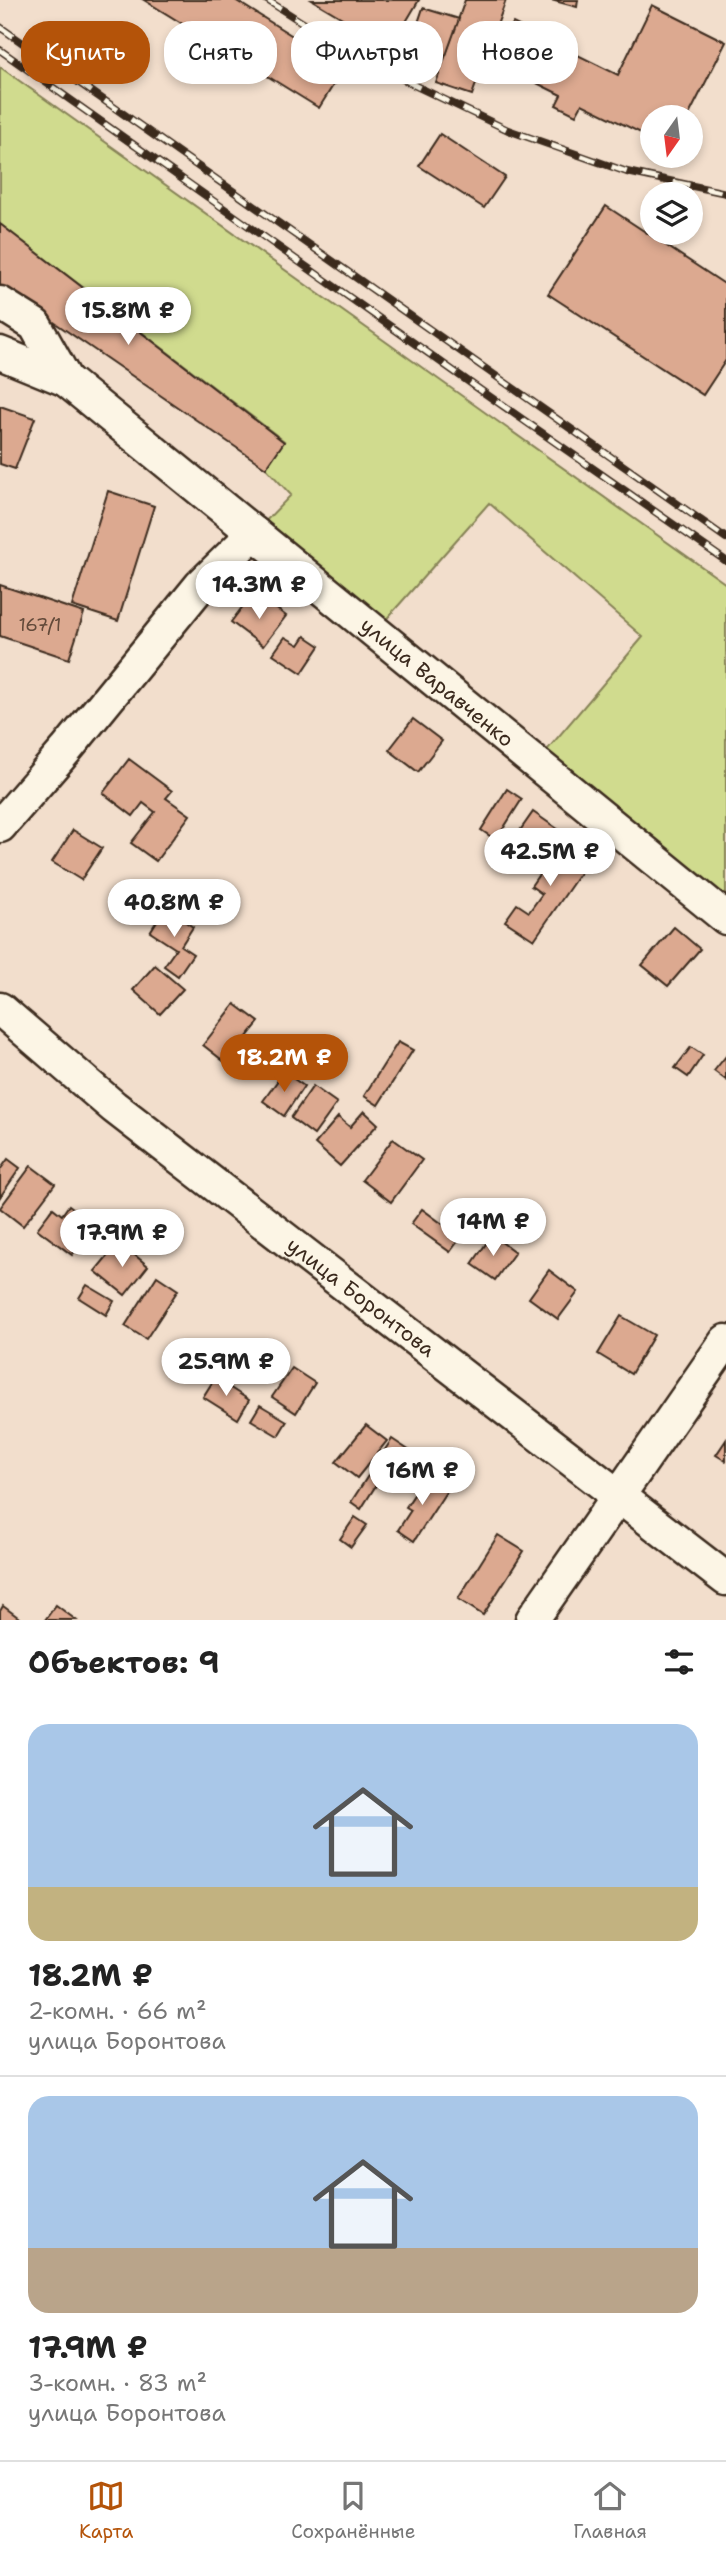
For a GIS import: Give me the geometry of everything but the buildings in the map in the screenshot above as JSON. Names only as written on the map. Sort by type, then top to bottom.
[{"type":"street","name":"улица Варавченко","points":[[0,303],[35,325],[66,380],[726,918]]},
{"type":"street","points":[[0,353],[66,380]]},
{"type":"street","points":[[0,825],[66,750],[200,586],[254,533]]},
{"type":"street","name":"улица Боронтова","points":[[0,1009],[114,1107],[726,1579]]},
{"type":"street","points":[[532,1620],[726,1341]]},
{"type":"green space","points":[[0,67],[726,584],[726,918],[536,763],[643,637],[489,503],[375,632],[254,533],[291,495],[266,468],[284,441],[0,224]]},
{"type":"railway","points":[[267,0],[311,28],[416,86],[508,130],[627,172],[726,193]]},
{"type":"railway","points":[[0,27],[726,538]]},
{"type":"railway","points":[[0,50],[726,561]]}]
